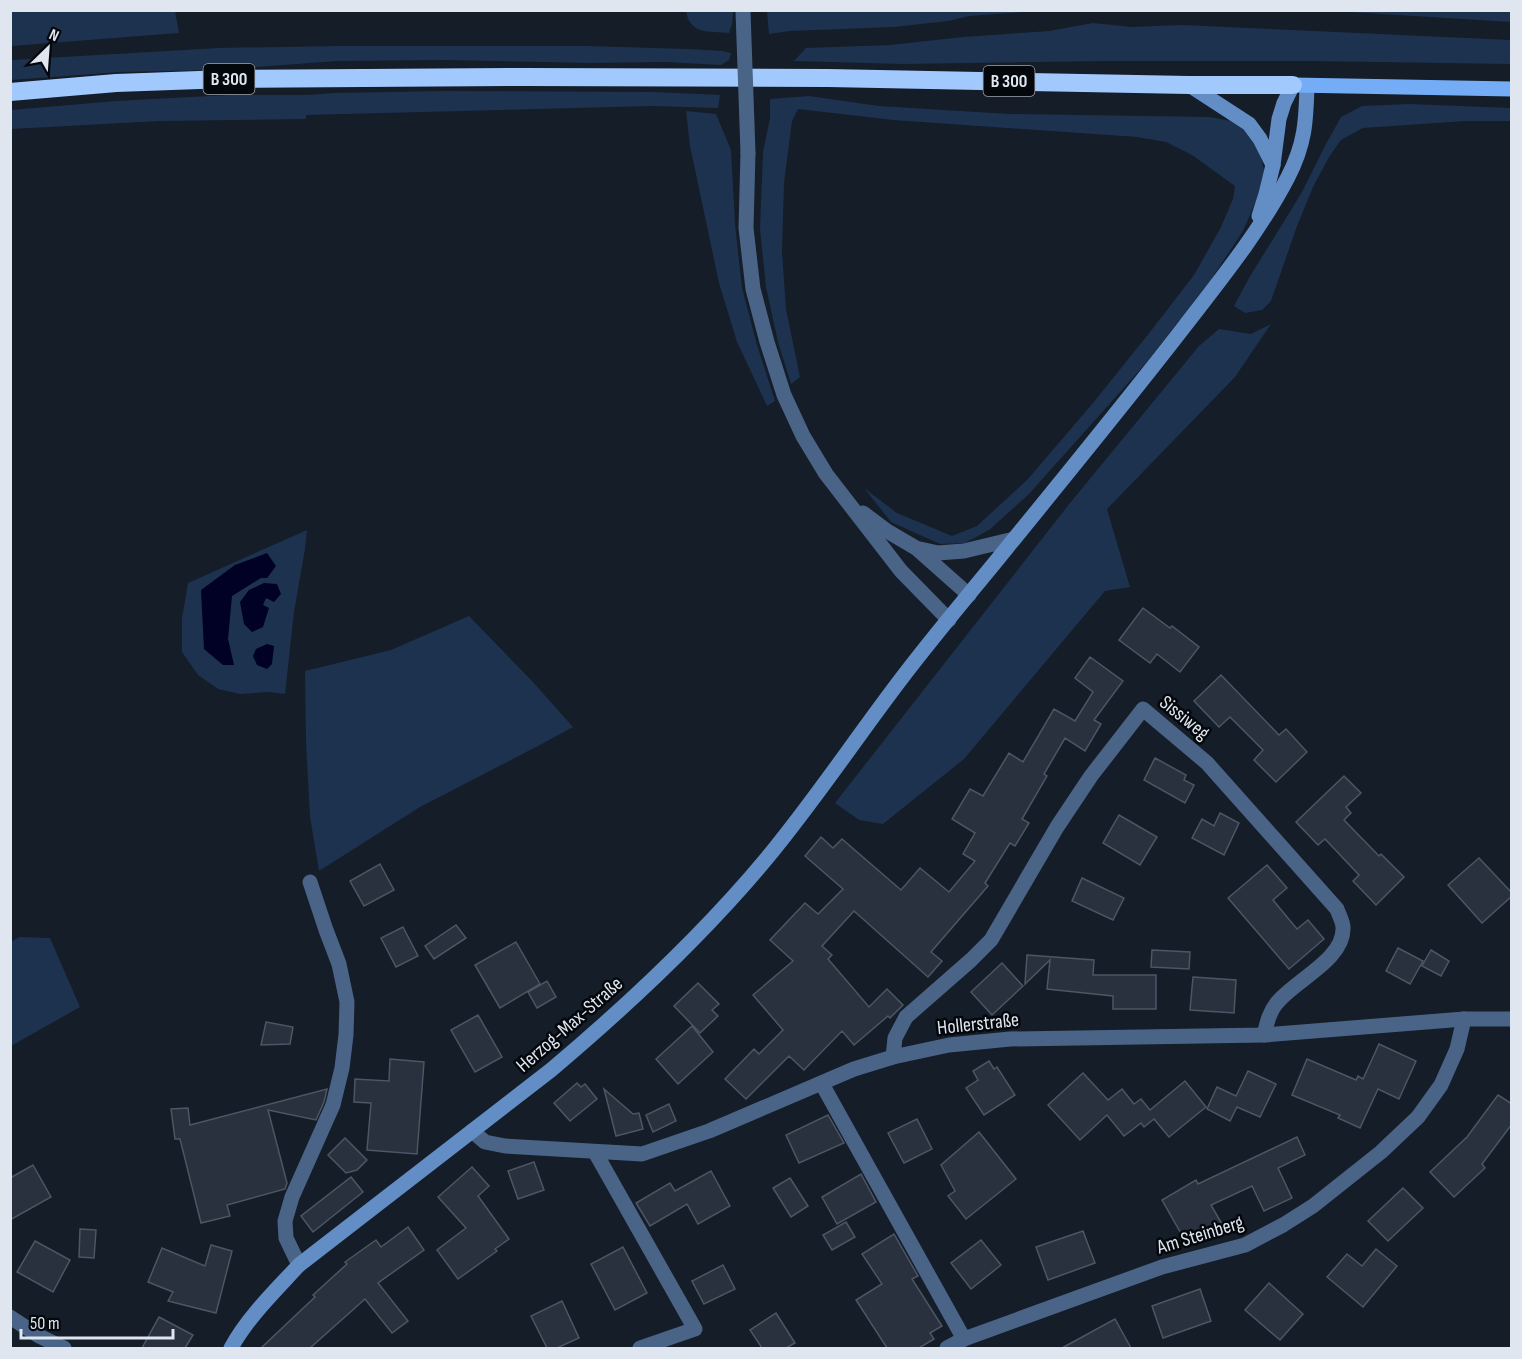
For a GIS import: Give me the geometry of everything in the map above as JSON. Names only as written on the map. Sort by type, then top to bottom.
[{"type":"highway","name":"B 300","points":[[10,92],[116,83],[227,79],[522,77],[828,78],[1300,86]]},
{"type":"main road","points":[[1189,85],[1249,124],[1260,139],[1273,165]]},
{"type":"main road","points":[[1252,236],[1273,165],[1279,119],[1284,103],[1300,86]]},
{"type":"main road","points":[[1252,236],[1275,201],[1303,141],[1306,116],[1300,86]]},
{"type":"main road","name":"B 300","points":[[1300,86],[1512,88]]},
{"type":"main road","name":"Herzog-Max-Straße","points":[[231,1348],[271,1295],[300,1265],[586,1041],[677,955],[719,911],[795,823],[894,688],[1155,364],[1215,288],[1252,236]]},
{"type":"street","points":[[743,11],[748,153],[746,228],[753,289],[784,395],[803,436],[826,474],[901,571],[949,620]]},
{"type":"street","points":[[846,500],[887,531],[916,548],[969,595]]},
{"type":"street","points":[[916,548],[938,553],[964,551],[1014,539]]},
{"type":"street","name":"Sissiweg","points":[[893,1057],[895,1038],[906,1017],[991,940],[1057,827],[1090,776],[1143,709],[1207,763],[1337,909],[1343,927],[1340,942],[1332,956],[1277,1003],[1268,1017],[1264,1035]]},
{"type":"street","points":[[300,1265],[286,1238],[285,1221],[292,1197],[333,1105],[342,1068],[346,1035],[346,1002],[339,964],[310,882]]},
{"type":"street","name":"Hollerstraße","points":[[472,1131],[485,1142],[505,1146],[642,1154],[709,1131],[854,1069],[893,1057],[950,1046],[1010,1039],[1264,1035],[1464,1019],[1512,1019]]},
{"type":"street","name":"Am Steinberg","points":[[947,1348],[1162,1267],[1245,1245],[1314,1206],[1381,1152],[1418,1117],[1441,1085],[1457,1049],[1464,1019]]},
{"type":"street","points":[[822,1084],[964,1340]]},
{"type":"street","points":[[595,1152],[694,1329],[640,1348]]},
{"type":"street","points":[[10,1317],[63,1348]]},
{"type":"shaded area","points":[[11,10],[175,11],[179,33],[11,46]]},
{"type":"shaded area","points":[[767,10],[1037,11],[969,16],[948,21],[894,27],[790,31],[769,34]]},
{"type":"shaded area","points":[[686,11],[733,11],[729,33],[696,28],[688,19]]},
{"type":"shaded area","points":[[1333,11],[1511,11],[1511,22]]},
{"type":"shaded area","points":[[1093,23],[1132,27],[1182,25],[1511,40],[1511,64],[1106,61],[903,64],[794,61],[806,48],[890,45],[1049,31]]},
{"type":"shaded area","points":[[587,46],[688,49],[731,53],[729,60],[721,65],[665,62],[337,61],[217,70],[120,72],[11,80],[11,60],[218,48]]},
{"type":"shaded area","points":[[445,91],[654,92],[720,95],[718,108],[652,106],[306,115],[306,119],[160,121],[11,129],[11,110],[229,95]]},
{"type":"shaded area","points":[[809,96],[879,106],[1009,114],[1210,117],[1231,121],[1245,129],[1258,145],[1264,170],[1259,194],[1243,231],[1210,281],[1146,363],[1029,494],[989,530],[965,543],[940,544],[891,522],[864,488],[897,513],[952,536],[977,526],[1028,479],[1093,403],[1194,275],[1220,229],[1233,199],[1235,186],[1192,155],[1166,142],[1137,137],[893,120],[798,109],[792,121],[784,183],[782,252],[786,309],[800,377],[791,384],[778,342],[766,287],[760,229],[763,152],[770,118],[770,99]]},
{"type":"shaded area","points":[[1409,104],[1511,108],[1511,121],[1466,121],[1363,128],[1341,140],[1313,187],[1271,301],[1262,310],[1245,313],[1234,306],[1302,192],[1341,117],[1362,106]]},
{"type":"shaded area","points":[[686,111],[716,114],[731,150],[735,224],[742,288],[775,401],[767,406],[737,342],[719,283],[690,146]]},
{"type":"shaded area","points":[[1271,324],[1235,377],[1107,509],[1130,587],[1105,591],[964,759],[883,824],[859,820],[835,803],[1070,503],[1199,346],[1219,329],[1251,334]]},
{"type":"shaded area","points":[[307,530],[294,612],[285,694],[270,692],[240,694],[218,689],[198,675],[182,652],[182,618],[188,583]]},
{"type":"shaded area","points":[[267,553],[276,566],[267,578],[261,578],[232,596],[228,639],[234,665],[223,665],[204,649],[201,590],[235,565]]},
{"type":"shaded area","points":[[264,583],[277,584],[281,594],[274,602],[266,598],[263,605],[269,608],[263,627],[252,632],[244,624],[240,602],[249,590]]},
{"type":"shaded area","points":[[469,616],[573,727],[420,807],[319,871],[310,817],[305,671],[391,650]]},
{"type":"shaded area","points":[[267,644],[274,646],[272,664],[267,669],[257,665],[253,656],[256,649]]},
{"type":"shaded area","points":[[19,937],[50,938],[80,1007],[11,1046],[11,942]]},
{"type":"building","points":[[1143,608],[1170,628],[1172,626],[1199,647],[1180,672],[1157,654],[1150,663],[1119,640]]},
{"type":"building","points":[[1090,657],[1123,681],[1094,720],[1101,724],[1085,751],[1065,738],[1044,774],[1047,776],[1022,819],[1029,823],[1015,846],[1010,843],[985,883],[988,886],[931,952],[942,961],[928,977],[854,911],[822,946],[832,955],[828,959],[869,1007],[887,989],[903,1005],[890,1018],[888,1016],[854,1045],[842,1031],[804,1070],[789,1056],[746,1099],[725,1079],[754,1049],[759,1054],[783,1030],[753,995],[793,961],[770,940],[805,903],[818,914],[843,889],[805,856],[821,837],[833,848],[842,839],[901,890],[920,868],[949,892],[975,861],[963,854],[975,833],[952,819],[970,789],[983,796],[1009,753],[1023,762],[1054,709],[1075,721],[1093,692],[1075,678]]},
{"type":"building","points":[[1221,675],[1279,735],[1286,729],[1307,752],[1276,782],[1254,760],[1263,750],[1230,717],[1219,727],[1194,701]]},
{"type":"building","points":[[1155,758],[1186,775],[1184,780],[1194,785],[1185,803],[1144,780]]},
{"type":"building","points":[[1344,776],[1361,793],[1346,807],[1351,813],[1344,820],[1379,856],[1381,854],[1404,877],[1376,905],[1353,881],[1359,875],[1325,839],[1318,845],[1296,822]]},
{"type":"building","points":[[1220,813],[1239,823],[1224,855],[1192,838],[1202,819],[1214,826]]},
{"type":"building","points":[[1119,815],[1157,837],[1140,865],[1103,843]]},
{"type":"building","points":[[1479,858],[1512,893],[1512,896],[1482,923],[1448,885]]},
{"type":"building","points":[[380,864],[394,890],[364,906],[350,881]]},
{"type":"building","points":[[1267,865],[1287,888],[1273,900],[1297,929],[1308,920],[1324,939],[1289,969],[1228,898]]},
{"type":"building","points":[[1082,878],[1124,898],[1113,920],[1072,901]]},
{"type":"building","points":[[456,925],[466,938],[434,959],[425,946]]},
{"type":"building","points":[[403,927],[418,956],[396,967],[381,938]]},
{"type":"building","points":[[516,942],[540,984],[500,1008],[475,965]]},
{"type":"building","points":[[1398,948],[1423,961],[1410,984],[1386,971]]},
{"type":"building","points":[[1152,950],[1190,952],[1189,969],[1151,967]]},
{"type":"building","points":[[1431,950],[1449,961],[1441,976],[1422,966]]},
{"type":"building","points":[[1027,955],[1094,960],[1093,975],[1156,975],[1156,1009],[1113,1009],[1113,996],[1047,989],[1050,960],[1025,984]]},
{"type":"building","points":[[1002,963],[1023,986],[992,1015],[971,992]]},
{"type":"building","points":[[1193,977],[1236,980],[1234,1013],[1190,1010]]},
{"type":"building","points":[[547,981],[556,997],[537,1008],[528,992]]},
{"type":"building","points":[[698,983],[719,1004],[712,1010],[718,1016],[700,1033],[674,1006]]},
{"type":"building","points":[[478,1015],[502,1057],[475,1072],[451,1030]]},
{"type":"building","points":[[266,1022],[293,1027],[290,1044],[261,1045]]},
{"type":"building","points":[[692,1026],[713,1052],[678,1084],[656,1059]]},
{"type":"building","points":[[1379,1044],[1416,1061],[1399,1099],[1378,1089],[1360,1128],[1338,1118],[1340,1115],[1292,1095],[1307,1059],[1356,1080],[1358,1076],[1363,1079]]},
{"type":"building","points":[[390,1059],[424,1062],[417,1154],[367,1150],[371,1103],[354,1102],[355,1079],[389,1081]]},
{"type":"building","points":[[989,1061],[994,1069],[997,1067],[1015,1095],[984,1115],[966,1088],[978,1080],[973,1071]]},
{"type":"building","points":[[1248,1071],[1276,1084],[1260,1117],[1237,1107],[1230,1121],[1207,1109],[1217,1087],[1236,1096]]},
{"type":"building","points":[[1083,1073],[1108,1100],[1122,1089],[1134,1104],[1141,1099],[1150,1110],[1185,1081],[1206,1107],[1169,1137],[1154,1119],[1144,1127],[1141,1123],[1124,1136],[1107,1115],[1080,1140],[1048,1105]]},
{"type":"building","points":[[577,1083],[581,1087],[585,1084],[597,1099],[570,1121],[554,1103]]},
{"type":"building","points":[[327,1089],[316,1120],[268,1110],[287,1183],[285,1189],[227,1205],[230,1216],[201,1223],[180,1139],[175,1139],[171,1109],[188,1108],[190,1125]]},
{"type":"building","points":[[604,1089],[633,1114],[639,1113],[643,1129],[616,1136]]},
{"type":"building","points":[[1498,1095],[1512,1104],[1512,1124],[1482,1164],[1485,1168],[1454,1197],[1430,1172],[1467,1137]]},
{"type":"building","points":[[669,1104],[676,1121],[653,1132],[646,1115]]},
{"type":"building","points":[[828,1115],[844,1143],[799,1163],[786,1135]]},
{"type":"building","points":[[917,1119],[932,1149],[904,1163],[888,1133]]},
{"type":"building","points":[[979,1132],[1016,1179],[966,1219],[948,1196],[955,1191],[941,1165]]},
{"type":"building","points":[[1297,1137],[1305,1155],[1278,1168],[1292,1198],[1264,1211],[1252,1186],[1211,1205],[1222,1224],[1187,1244],[1162,1200],[1196,1180],[1198,1184]]},
{"type":"building","points":[[345,1138],[367,1160],[357,1170],[346,1173],[328,1155]]},
{"type":"building","points":[[534,1162],[544,1190],[518,1199],[508,1171]]},
{"type":"building","points":[[33,1165],[51,1197],[10,1220],[10,1178]]},
{"type":"building","points":[[472,1167],[489,1186],[478,1196],[509,1239],[495,1249],[497,1251],[458,1279],[437,1250],[466,1228],[438,1197]]},
{"type":"building","points":[[711,1171],[730,1206],[698,1224],[687,1204],[650,1226],[636,1203],[670,1183],[675,1191]]},
{"type":"building","points":[[861,1174],[876,1202],[837,1224],[822,1197]]},
{"type":"building","points":[[351,1177],[363,1192],[313,1232],[301,1216]]},
{"type":"building","points":[[790,1178],[808,1206],[791,1217],[773,1188]]},
{"type":"building","points":[[1403,1188],[1423,1208],[1388,1241],[1368,1221]]},
{"type":"building","points":[[846,1222],[855,1237],[832,1250],[823,1235]]},
{"type":"building","points":[[408,1227],[424,1250],[378,1283],[408,1321],[392,1333],[365,1299],[310,1348],[261,1348],[315,1297],[313,1295],[347,1264],[345,1262],[376,1240],[381,1247]]},
{"type":"building","points":[[80,1229],[96,1230],[94,1258],[79,1257]]},
{"type":"building","points":[[1083,1231],[1095,1263],[1048,1280],[1036,1247]]},
{"type":"building","points":[[894,1234],[918,1276],[912,1279],[942,1326],[930,1333],[934,1339],[919,1348],[887,1348],[856,1300],[882,1284],[862,1254]]},
{"type":"building","points":[[981,1240],[1001,1265],[971,1289],[951,1263]]},
{"type":"building","points":[[35,1241],[70,1260],[53,1292],[17,1272]]},
{"type":"building","points":[[211,1245],[232,1251],[216,1313],[168,1301],[173,1292],[148,1282],[162,1248],[205,1266]]},
{"type":"building","points":[[623,1247],[647,1293],[615,1310],[591,1264]]},
{"type":"building","points":[[1376,1249],[1397,1266],[1363,1307],[1327,1277],[1347,1254],[1362,1266]]},
{"type":"building","points":[[723,1265],[735,1289],[704,1304],[692,1281]]},
{"type":"building","points":[[1269,1283],[1303,1314],[1280,1340],[1245,1310]]},
{"type":"building","points":[[1200,1289],[1211,1321],[1163,1338],[1152,1306]]},
{"type":"building","points":[[562,1301],[579,1338],[557,1348],[547,1348],[531,1316]]},
{"type":"building","points":[[776,1313],[795,1343],[786,1348],[762,1348],[750,1330]]},
{"type":"building","points":[[159,1317],[193,1335],[185,1348],[142,1348]]},
{"type":"building","points":[[1115,1319],[1131,1348],[1062,1348]]}]
